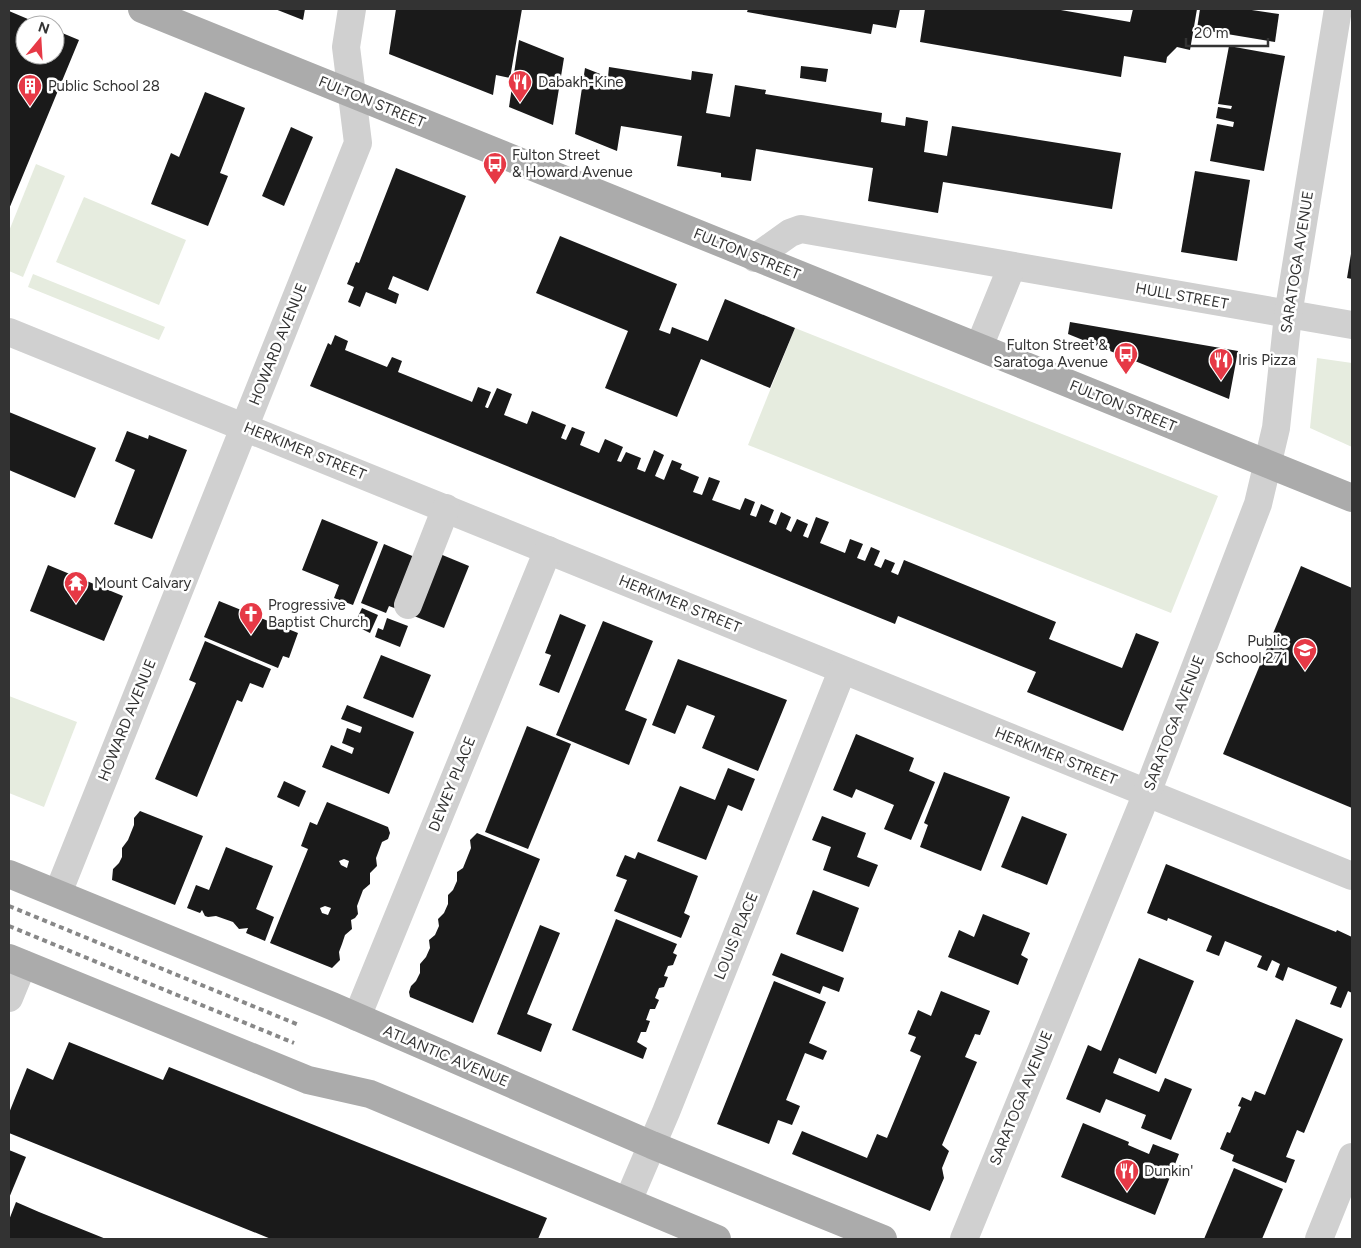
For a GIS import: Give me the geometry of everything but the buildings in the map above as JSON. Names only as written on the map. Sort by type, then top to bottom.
[{"type":"main road","name":"FULTON STREET","points":[[142,9],[1352,498]]},
{"type":"main road","name":"ATLANTIC AVENUE","points":[[9,874],[357,1017],[652,1145],[883,1239]]},
{"type":"main road","points":[[16,961],[308,1080],[370,1094],[717,1239]]},
{"type":"street","name":"HOWARD AVENUE","points":[[58,893],[358,143],[346,47],[352,9]]},
{"type":"street","name":"SARATOGA AVENUE","points":[[964,1239],[1147,793],[1258,504],[1276,428],[1288,315],[1338,9]]},
{"type":"street","name":"HULL STREET","points":[[755,258],[790,233],[801,229],[1352,325]]},
{"type":"street","points":[[979,346],[1012,266]]},
{"type":"street","name":"HERKIMER STREET","points":[[9,332],[1352,876]]},
{"type":"street","points":[[408,605],[446,508]]},
{"type":"street","name":"DEWEY PLACE","points":[[357,1017],[548,550]]},
{"type":"street","name":"LOUIS PLACE","points":[[628,1201],[842,670]]},
{"type":"street","points":[[9,998],[16,961]]},
{"type":"street","points":[[1319,1239],[1352,1157]]},
{"type":"shaded area","points":[[36,164],[65,176],[23,277],[9,271],[9,231]]},
{"type":"shaded area","points":[[84,197],[186,240],[159,305],[56,262]]},
{"type":"shaded area","points":[[33,274],[165,327],[159,340],[28,287]]},
{"type":"shaded area","points":[[795,328],[1218,496],[1171,613],[748,445]]},
{"type":"shaded area","points":[[1317,358],[1352,363],[1352,447],[1310,428]]},
{"type":"shaded area","points":[[9,696],[77,722],[44,807],[9,793]]},
{"type":"railway","points":[[9,906],[299,1025]]},
{"type":"railway","points":[[9,926],[294,1043]]},
{"type":"place","name":"Dabakh-Kine","points":[[520,103]]},
{"type":"place","name":"Public School 28","points":[[30,107]]},
{"type":"place","name":"Fulton Street & Howard Avenue","points":[[495,185]]},
{"type":"place","name":"Fulton Street & Saratoga Avenue","points":[[1126,375]]},
{"type":"place","name":"Iris Pizza","points":[[1221,381]]},
{"type":"place","name":"Mount Calvary","points":[[76,604]]},
{"type":"place","name":"Progressive Baptist Church","points":[[251,635]]},
{"type":"place","name":"Public School 271","points":[[1305,671]]},
{"type":"place","name":"Dunkin'","points":[[1127,1192]]}]
